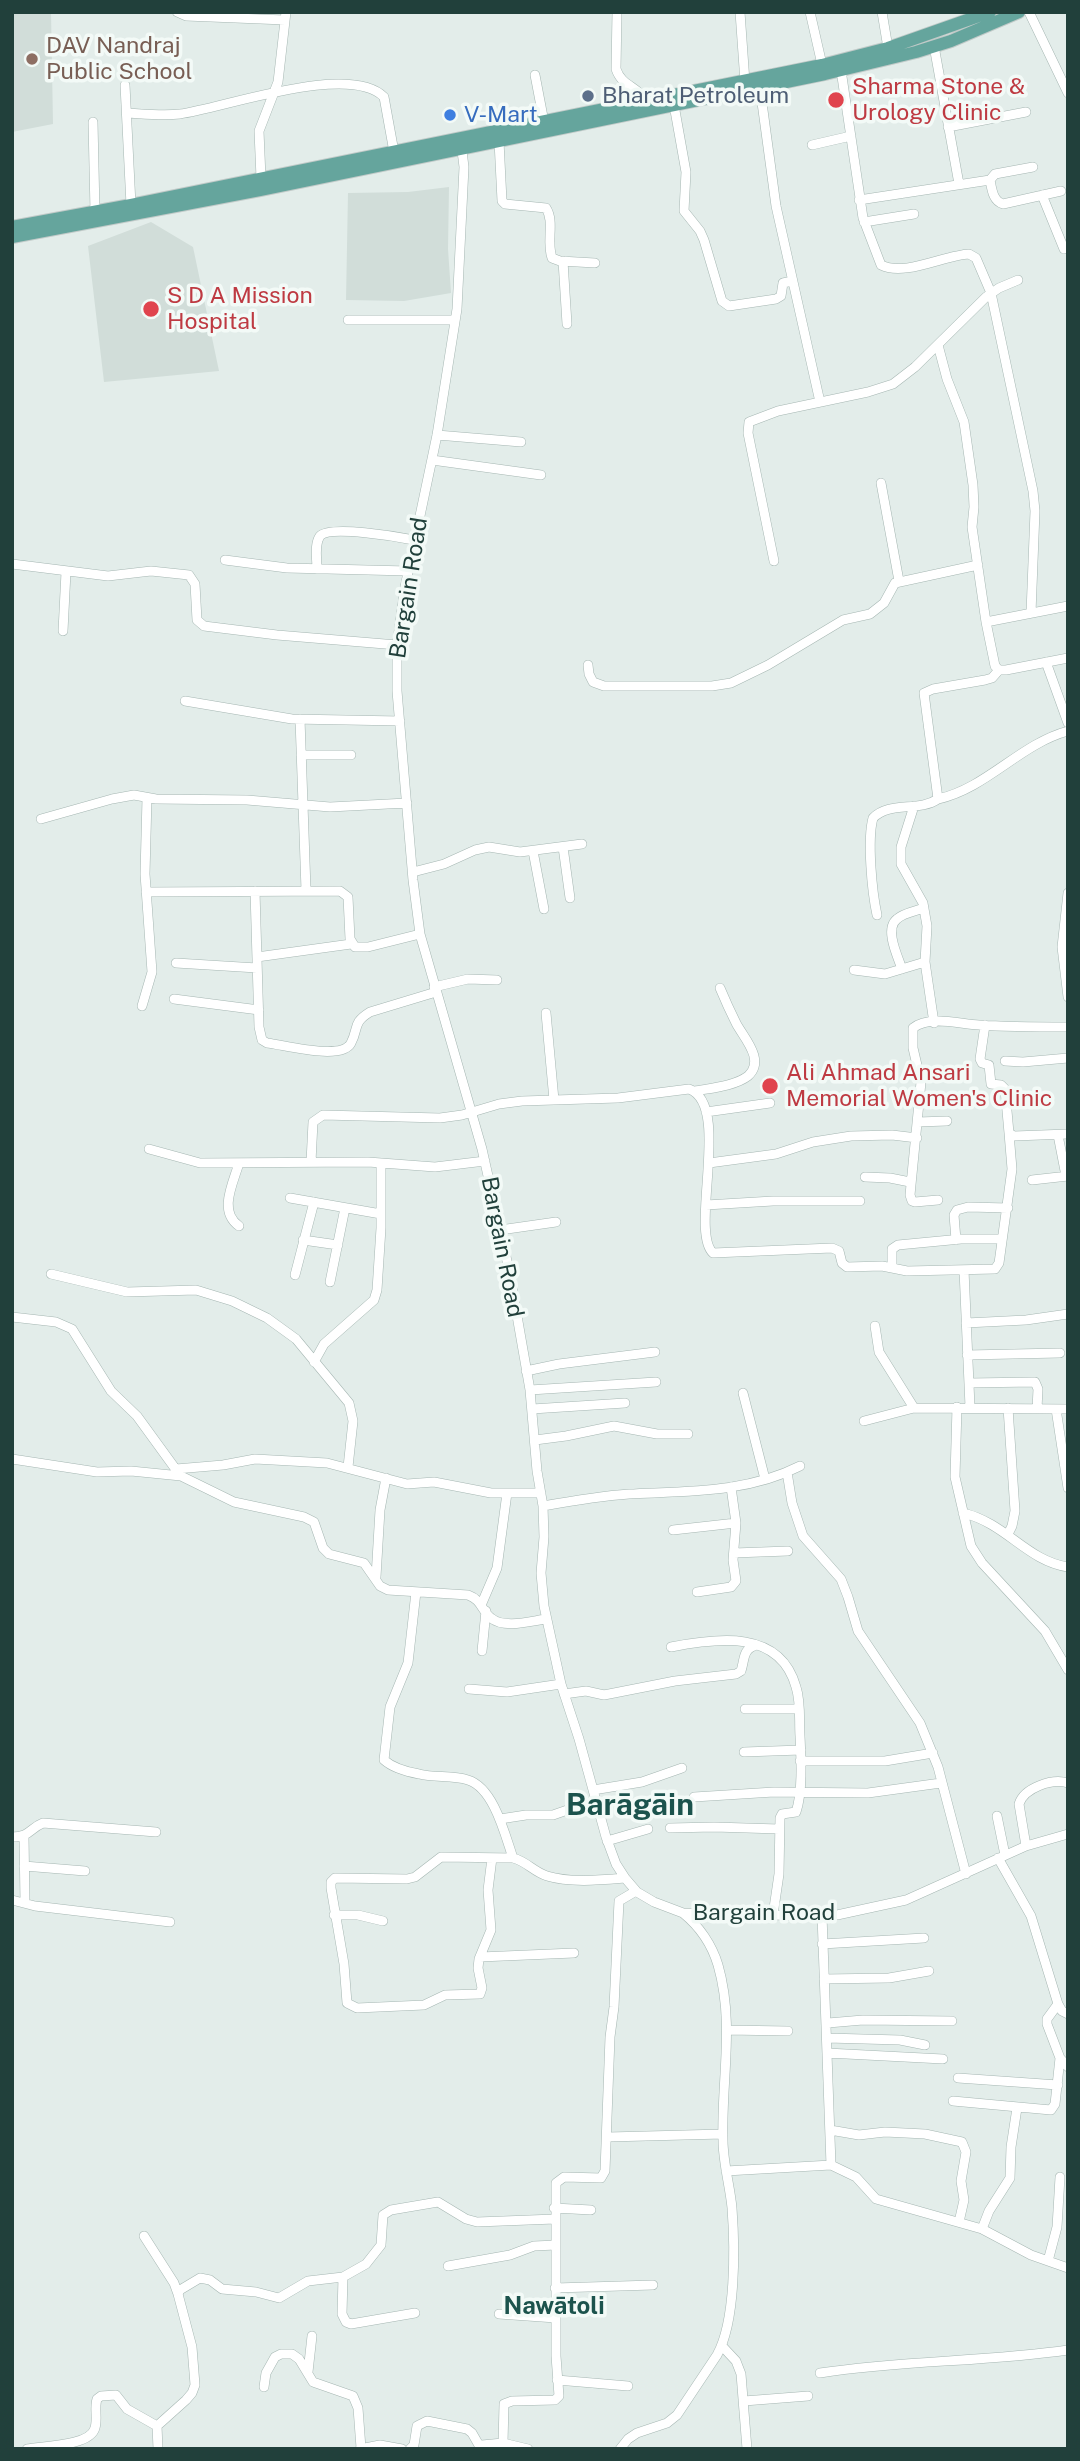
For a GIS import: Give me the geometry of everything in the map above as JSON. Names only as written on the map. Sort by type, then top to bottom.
[{"type":"main road","points":[[12,227],[394,152],[499,141],[760,88],[823,70],[990,12]]},
{"type":"main road","points":[[12,237],[260,190],[544,122],[646,101],[823,70],[841,71],[934,46],[1019,12]]},
{"type":"street","points":[[177,12],[186,16],[286,16],[276,92],[259,131],[261,178]]},
{"type":"street","points":[[617,12],[618,76],[623,82],[639,90],[646,101]]},
{"type":"street","points":[[740,12],[745,82]]},
{"type":"street","points":[[810,12],[823,70]]},
{"type":"street","points":[[882,12],[888,48]]},
{"type":"street","points":[[1029,12],[1068,93]]},
{"type":"street","points":[[934,46],[959,184]]},
{"type":"street","points":[[841,71],[859,200],[864,222],[879,261],[885,268],[916,266],[969,254],[976,258],[991,293],[1033,491],[1035,511],[1031,613]]},
{"type":"street","points":[[535,75],[544,122]]},
{"type":"street","points":[[127,113],[183,114],[276,92],[338,84],[379,92],[387,104],[394,152]]},
{"type":"street","points":[[125,85],[131,205]]},
{"type":"street","points":[[760,88],[776,206],[820,402]]},
{"type":"street","points":[[674,105],[686,172],[684,211],[704,240],[722,301],[729,306],[776,299],[781,296],[783,283],[792,281]]},
{"type":"street","points":[[948,127],[1026,112]]},
{"type":"street","points":[[93,122],[95,212]]},
{"type":"street","points":[[812,145],[851,136]]},
{"type":"street","points":[[499,141],[502,201],[505,204],[547,208],[550,218],[549,251],[552,258],[595,263]]},
{"type":"street","name":"Bargain Road","points":[[461,143],[464,167],[462,236],[455,320],[437,435],[408,571],[397,645],[396,674],[407,803],[420,934],[485,1161],[530,1390],[543,1506],[541,1573],[546,1619],[562,1689],[607,1841],[616,1864],[636,1891],[653,1902],[683,1913],[837,1915],[898,1902],[1026,1846],[1068,1834]]},
{"type":"street","points":[[859,200],[990,180],[995,174],[1033,167]]},
{"type":"street","points":[[990,180],[998,202],[1003,204],[1061,191]]},
{"type":"street","points":[[1042,195],[1064,249]]},
{"type":"street","points":[[864,222],[915,214]]},
{"type":"street","points":[[563,261],[567,324]]},
{"type":"street","points":[[774,561],[747,427],[755,418],[893,384],[908,374],[991,293],[1018,280]]},
{"type":"street","points":[[348,320],[455,320]]},
{"type":"street","points":[[938,345],[947,379],[964,422],[973,485],[972,527],[986,622],[993,659],[999,670]]},
{"type":"street","points":[[437,435],[521,442]]},
{"type":"street","points":[[432,460],[541,475]]},
{"type":"street","points":[[881,483],[899,581]]},
{"type":"street","points":[[317,569],[317,543],[325,533],[347,532],[414,540]]},
{"type":"street","points":[[225,560],[317,569],[408,571]]},
{"type":"street","points":[[12,564],[108,576],[151,571],[189,575],[195,584],[197,620],[204,626],[397,645]]},
{"type":"street","points":[[588,665],[593,682],[604,686],[723,685],[761,668],[843,620],[870,614],[879,608],[899,581],[978,565]]},
{"type":"street","points":[[63,631],[66,572]]},
{"type":"street","points":[[986,622],[1068,606]]},
{"type":"street","points":[[937,799],[924,693],[992,678],[999,670],[1068,658]]},
{"type":"street","points":[[1046,662],[1068,723]]},
{"type":"street","points":[[185,701],[300,719],[400,721]]},
{"type":"street","points":[[300,719],[306,890]]},
{"type":"street","points":[[877,915],[873,888],[873,818],[883,811],[930,803],[958,793],[977,784],[1045,740],[1068,731]]},
{"type":"street","points":[[301,755],[351,755]]},
{"type":"street","points":[[41,819],[134,795],[147,798],[247,800],[330,807],[407,803]]},
{"type":"street","points":[[142,1006],[152,980],[146,892],[147,798]]},
{"type":"street","points":[[914,806],[901,847],[901,864],[920,895],[924,908],[925,962],[934,1023]]},
{"type":"street","points":[[413,872],[444,864],[481,848],[496,846],[515,852],[582,844]]},
{"type":"street","points":[[563,847],[570,898]]},
{"type":"street","points":[[533,850],[544,909]]},
{"type":"street","points":[[146,892],[306,890],[345,893],[350,904],[351,944]]},
{"type":"street","points":[[255,891],[259,1035],[267,1043],[337,1052],[350,1046],[357,1023],[370,1012],[468,979],[497,980]]},
{"type":"street","points":[[1068,893],[1062,947],[1068,997]]},
{"type":"street","points":[[902,970],[892,938],[893,924],[898,917],[924,908]]},
{"type":"street","points":[[257,957],[351,944],[361,948],[420,934]]},
{"type":"street","points":[[854,970],[879,975],[925,962]]},
{"type":"street","points":[[177,963],[257,968]]},
{"type":"street","points":[[311,1162],[313,1122],[323,1115],[440,1118],[462,1115],[499,1104],[618,1098],[680,1089],[695,1091],[742,1079],[753,1069],[752,1050],[736,1024],[720,988]]},
{"type":"street","points":[[174,999],[259,1010]]},
{"type":"street","points":[[546,1013],[554,1100]]},
{"type":"street","points":[[938,1200],[912,1200],[910,1195],[921,1078],[912,1032],[916,1025],[946,1021],[1068,1027]]},
{"type":"street","points":[[695,1091],[702,1098],[706,1112],[709,1163],[707,1246],[713,1254],[832,1248],[839,1251],[842,1263],[847,1267],[907,1271],[992,1269],[998,1266],[1012,1169],[1005,1088],[991,1084],[989,1065],[982,1063],[980,1059],[985,1025]]},
{"type":"street","points":[[1005,1061],[1068,1058]]},
{"type":"street","points":[[706,1112],[770,1103]]},
{"type":"street","points":[[918,1122],[947,1122]]},
{"type":"street","points":[[1009,1133],[1014,1136],[1063,1134],[1067,1176],[1032,1180]]},
{"type":"street","points":[[709,1163],[776,1154],[813,1142],[851,1136],[892,1135],[917,1138]]},
{"type":"street","points":[[149,1149],[192,1161],[239,1163],[381,1163],[435,1167],[485,1161]]},
{"type":"street","points":[[239,1163],[227,1208],[231,1219],[240,1226]]},
{"type":"street","points":[[314,1362],[324,1344],[374,1300],[377,1290],[381,1214],[381,1163]]},
{"type":"street","points":[[865,1177],[910,1182]]},
{"type":"street","points":[[290,1198],[381,1214]]},
{"type":"street","points":[[706,1205],[773,1201],[860,1201]]},
{"type":"street","points":[[295,1275],[314,1202]]},
{"type":"street","points":[[956,1240],[954,1215],[957,1210],[968,1207],[1008,1208]]},
{"type":"street","points":[[330,1282],[345,1208]]},
{"type":"street","points":[[500,1230],[556,1222]]},
{"type":"street","points":[[892,1268],[894,1246],[1002,1238]]},
{"type":"street","points":[[303,1240],[338,1245]]},
{"type":"street","points":[[964,1270],[970,1407]]},
{"type":"street","points":[[51,1274],[127,1292],[196,1290],[267,1318],[296,1339],[349,1403],[353,1421],[348,1468]]},
{"type":"street","points":[[966,1323],[1026,1320],[1068,1314]]},
{"type":"street","points":[[12,1317],[56,1322],[72,1329],[111,1391],[137,1416],[178,1473],[234,1502],[304,1517],[314,1522],[323,1548],[329,1554],[364,1563],[380,1586],[388,1590],[468,1595],[476,1598],[491,1618],[501,1623],[546,1619]]},
{"type":"street","points":[[875,1326],[879,1352],[914,1408]]},
{"type":"street","points":[[526,1371],[559,1364],[655,1352]]},
{"type":"street","points":[[967,1355],[1060,1353]]},
{"type":"street","points":[[530,1390],[656,1382]]},
{"type":"street","points":[[969,1383],[1035,1382],[1038,1389],[1037,1409]]},
{"type":"street","points":[[743,1393],[765,1479]]},
{"type":"street","points":[[532,1409],[625,1403]]},
{"type":"street","points":[[957,1407],[955,1477],[975,1554],[1045,1631],[1068,1670]]},
{"type":"street","points":[[864,1421],[914,1408],[1068,1409]]},
{"type":"street","points":[[1008,1408],[1015,1511],[1008,1534]]},
{"type":"street","points":[[1056,1409],[1068,1488]]},
{"type":"street","points":[[534,1440],[614,1426],[657,1434],[688,1434]]},
{"type":"street","points":[[12,1459],[97,1472],[178,1473],[255,1459],[327,1463],[407,1484],[434,1482],[491,1493],[541,1493]]},
{"type":"street","points":[[543,1506],[616,1495],[731,1487],[787,1472],[800,1465]]},
{"type":"street","points":[[787,1472],[795,1513],[803,1536],[841,1579],[858,1631],[920,1723],[933,1753],[966,1874]]},
{"type":"street","points":[[375,1580],[380,1510],[386,1478]]},
{"type":"street","points":[[697,1592],[734,1585],[736,1523],[731,1487]]},
{"type":"street","points":[[482,1651],[484,1607],[497,1568],[507,1493]]},
{"type":"street","points":[[963,1513],[979,1517],[1008,1534],[1042,1560],[1068,1567]]},
{"type":"street","points":[[673,1530],[736,1523]]},
{"type":"street","points":[[734,1553],[788,1551]]},
{"type":"street","points":[[416,1592],[410,1653],[390,1707],[384,1760],[390,1765],[422,1775],[471,1781],[481,1789],[500,1819],[513,1858]]},
{"type":"street","points":[[671,1647],[722,1639],[741,1640],[757,1645],[777,1656],[787,1668],[797,1691],[801,1750],[799,1793],[796,1812],[782,1815],[779,1829],[779,1874],[773,1915]]},
{"type":"street","points":[[469,1689],[507,1692],[562,1689],[604,1695],[675,1681],[736,1674],[741,1671],[744,1653],[757,1645]]},
{"type":"street","points":[[745,1709],[799,1709]]},
{"type":"street","points":[[744,1752],[801,1750]]},
{"type":"street","points":[[800,1761],[885,1761],[933,1753]]},
{"type":"street","points":[[593,1790],[642,1782],[682,1768]]},
{"type":"street","points":[[1026,1846],[1019,1804],[1021,1798],[1026,1792],[1040,1787],[1062,1781],[1068,1783]]},
{"type":"street","points":[[694,1797],[890,1791],[941,1783]]},
{"type":"street","points":[[500,1819],[553,1815],[596,1800]]},
{"type":"street","points":[[997,1816],[1002,1857],[1031,1916],[1058,2004],[1062,2011],[1068,2014]]},
{"type":"street","points":[[12,1838],[24,1836],[43,1823],[156,1832]]},
{"type":"street","points":[[670,1828],[779,1829]]},
{"type":"street","points":[[607,1841],[648,1829]]},
{"type":"street","points":[[24,1836],[25,1903]]},
{"type":"street","points":[[492,1857],[488,1890],[491,1930],[478,1968],[482,1987],[480,1994],[445,1995],[424,2005],[351,2007],[346,2003],[344,1964],[331,1888],[331,1882],[335,1878],[407,1879],[415,1877],[441,1857],[492,1857],[513,1858],[521,1860],[538,1872],[559,1879],[625,1878]]},
{"type":"street","points":[[24,1866],[85,1871]]},
{"type":"street","points":[[503,2443],[504,2404],[512,2401],[558,2399],[554,2208],[556,2183],[559,2179],[570,2177],[596,2179],[604,2175],[619,1901],[636,1891]]},
{"type":"street","points":[[12,1899],[170,1922]]},
{"type":"street","points":[[620,2449],[628,2439],[667,2423],[677,2415],[722,2346],[729,2322],[733,2264],[732,2208],[723,2134],[727,2030],[723,1991],[714,1955],[693,1921],[683,1913]]},
{"type":"street","points":[[334,1915],[358,1915],[383,1921]]},
{"type":"street","points":[[822,1915],[828,2023],[831,2165]]},
{"type":"street","points":[[822,1944],[923,1938]]},
{"type":"street","points":[[480,1957],[574,1953]]},
{"type":"street","points":[[824,1979],[889,1978],[929,1970]]},
{"type":"street","points":[[1058,2004],[1050,2013],[1047,2024],[1060,2058],[1068,2067]]},
{"type":"street","points":[[828,2023],[863,2020],[952,2021]]},
{"type":"street","points":[[727,2030],[788,2031]]},
{"type":"street","points":[[827,2038],[900,2040],[925,2045]]},
{"type":"street","points":[[827,2053],[943,2059]]},
{"type":"street","points":[[953,2101],[1051,2110],[1055,2104],[1060,2058]]},
{"type":"street","points":[[958,2078],[1058,2085]]},
{"type":"street","points":[[982,2229],[995,2200],[1010,2178],[1017,2108]]},
{"type":"street","points":[[830,2130],[859,2135],[885,2132],[925,2134],[962,2141],[966,2152],[961,2180],[964,2200],[959,2222]]},
{"type":"street","points":[[608,2137],[723,2134]]},
{"type":"street","points":[[726,2171],[831,2165],[856,2177],[876,2199],[982,2229],[1031,2255],[1067,2267]]},
{"type":"street","points":[[1048,2261],[1057,2227],[1060,2177]]},
{"type":"street","points":[[178,2294],[190,2283],[205,2277],[222,2289],[256,2292],[279,2298],[308,2281],[343,2277],[355,2272],[375,2255],[381,2245],[383,2215],[391,2210],[438,2203],[466,2219],[477,2222],[555,2219]]},
{"type":"street","points":[[554,2208],[591,2210]]},
{"type":"street","points":[[144,2236],[174,2283],[178,2294],[192,2347],[195,2385],[186,2400],[157,2426]]},
{"type":"street","points":[[448,2266],[510,2255],[534,2246],[556,2245]]},
{"type":"street","points":[[343,2277],[342,2314],[346,2322],[351,2324],[415,2313]]},
{"type":"street","points":[[555,2288],[653,2285]]},
{"type":"street","points":[[499,2314],[556,2318]]},
{"type":"street","points":[[308,2377],[312,2336]]},
{"type":"street","points":[[722,2346],[736,2361],[741,2374],[747,2449]]},
{"type":"street","points":[[820,2373],[894,2363],[996,2358],[1068,2350]]},
{"type":"street","points":[[264,2387],[269,2364],[281,2354],[292,2354],[299,2359],[308,2377],[319,2385],[353,2396],[358,2407],[360,2449],[380,2445],[402,2449]]},
{"type":"street","points":[[557,2380],[628,2386]]},
{"type":"street","points":[[27,2449],[76,2442],[90,2436],[95,2430],[97,2399],[112,2393],[117,2395],[127,2409],[157,2426]]},
{"type":"street","points":[[744,2401],[807,2396]]},
{"type":"street","points":[[410,2449],[414,2445],[417,2426],[427,2421],[467,2429],[480,2448],[486,2443],[503,2443],[528,2449]]},
{"type":"street","points":[[157,2426],[158,2449]]},
{"type":"shaded area","name":"DAV Nandraj Public School","points":[[12,12],[51,12],[53,124],[12,132]]},
{"type":"shaded area","points":[[449,187],[448,249],[451,293],[404,301],[346,300],[348,193],[408,192]]},
{"type":"shaded area","name":"S D A Mission Hospital","points":[[151,222],[193,247],[219,371],[104,382],[88,246]]},
{"type":"place","name":"DAV Nandraj Public School","points":[[32,59]]},
{"type":"place","name":"Bharat Petroleum","points":[[588,96]]},
{"type":"place","name":"Sharma Stone & Urology Clinic","points":[[836,100]]},
{"type":"place","name":"V-Mart","points":[[450,115]]},
{"type":"place","name":"S D A Mission Hospital","points":[[151,309]]},
{"type":"place","name":"Ali Ahmad Ansari Memorial Women's Clinic","points":[[770,1086]]},
{"type":"district","name":"Barāgāin","points":[[630,1806]]},
{"type":"district","name":"Nawātoli","points":[[554,2307]]}]
